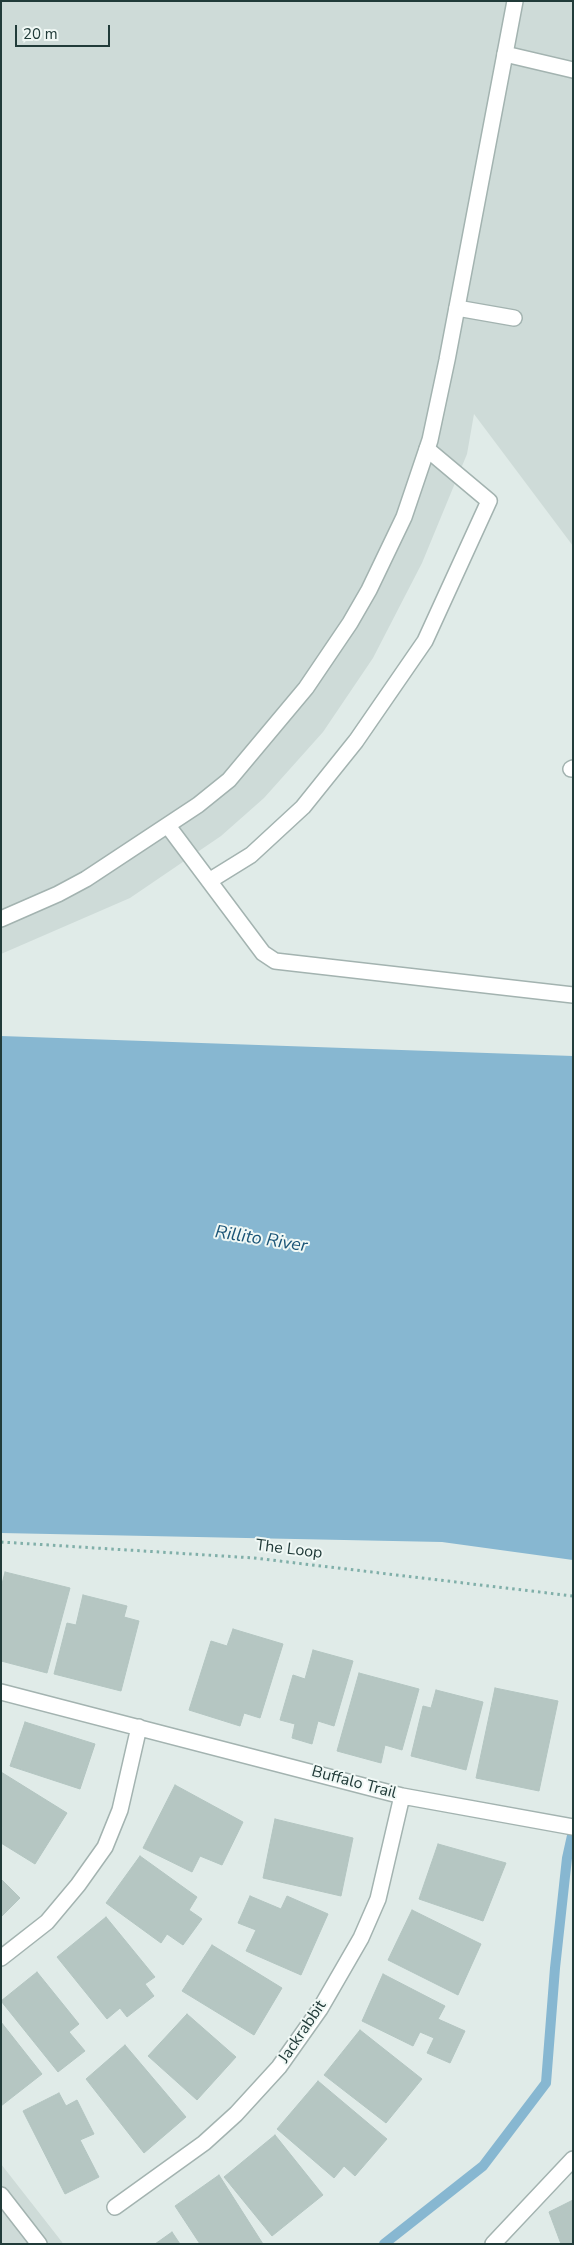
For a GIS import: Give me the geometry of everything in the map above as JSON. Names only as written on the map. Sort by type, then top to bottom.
[{"type":"street","points":[[1,919],[86,879],[168,826],[198,805],[228,780],[281,719],[329,656],[364,599],[404,517],[427,449],[457,308],[515,1]]},
{"type":"street","points":[[505,54],[573,70]]},
{"type":"street","points":[[457,308],[514,318]]},
{"type":"street","points":[[209,881],[251,855],[303,807],[356,741],[425,640],[489,501],[427,449]]},
{"type":"street","points":[[168,826],[263,953],[275,961],[573,995]]},
{"type":"street","name":"Buffalo Trail","points":[[1,1692],[402,1796],[573,1827]]},
{"type":"street","points":[[1,1958],[46,1922],[78,1885],[105,1847],[120,1810],[139,1727]]},
{"type":"street","name":"Jackrabbit","points":[[115,2207],[204,2143],[236,2114],[279,2068],[320,2009],[361,1938],[378,1899],[402,1796]]},
{"type":"street","points":[[493,2244],[573,2159]]},
{"type":"street","points":[[1,2195],[39,2244]]},
{"type":"path","name":"The Loop","points":[[1,1542],[254,1558],[573,1596]]},
{"type":"shaded area","points":[[1,1],[573,1],[573,546],[474,414],[467,454],[422,563],[373,658],[323,732],[264,798],[221,836],[130,898],[1,954]]},
{"type":"shaded area","points":[[1,2164],[62,2242],[63,2244],[1,2244]]},
{"type":"water","name":"Rillito River","points":[[1,1036],[573,1056],[573,1560],[442,1542],[1,1533]]},
{"type":"building","points":[[5,1572],[70,1588],[47,1673],[1,1661],[1,1588]]},
{"type":"building","points":[[83,1595],[127,1606],[124,1617],[139,1621],[121,1691],[54,1674],[67,1623],[76,1625]]},
{"type":"building","points":[[233,1629],[283,1644],[260,1718],[244,1713],[240,1726],[189,1710],[211,1641],[227,1646]]},
{"type":"building","points":[[313,1650],[353,1661],[334,1726],[318,1721],[312,1744],[292,1738],[295,1724],[280,1720],[293,1675],[305,1679]]},
{"type":"building","points":[[359,1673],[419,1689],[402,1750],[385,1745],[381,1763],[337,1751]]},
{"type":"building","points":[[495,1688],[558,1701],[539,1791],[476,1778]]},
{"type":"building","points":[[436,1690],[483,1702],[466,1770],[411,1756],[423,1706],[431,1708]]},
{"type":"building","points":[[25,1722],[95,1744],[80,1789],[10,1766]]},
{"type":"building","points":[[1,1772],[67,1813],[35,1864],[1,1843],[1,1831],[3,1828],[1,1827]]},
{"type":"building","points":[[175,1785],[243,1822],[222,1865],[200,1856],[192,1872],[143,1848]]},
{"type":"building","points":[[275,1819],[353,1838],[341,1896],[263,1878]]},
{"type":"building","points":[[438,1844],[506,1863],[483,1921],[419,1899]]},
{"type":"building","points":[[140,1856],[197,1897],[189,1910],[202,1919],[183,1945],[167,1934],[161,1943],[106,1903]]},
{"type":"building","points":[[1,1879],[20,1898],[1,1917]]},
{"type":"building","points":[[250,1896],[281,1909],[287,1896],[328,1914],[301,1975],[246,1951],[256,1930],[238,1923]]},
{"type":"building","points":[[412,1910],[481,1944],[458,1995],[388,1960]]},
{"type":"building","points":[[106,1917],[155,1977],[145,1984],[154,1996],[127,2017],[120,2008],[107,2019],[57,1957]]},
{"type":"building","points":[[212,1945],[282,1988],[254,2035],[182,1991]]},
{"type":"building","points":[[37,1972],[79,2024],[69,2032],[85,2051],[58,2072],[1,2001]]},
{"type":"building","points":[[383,1974],[445,2006],[438,2019],[465,2031],[450,2063],[427,2053],[434,2038],[420,2032],[413,2046],[362,2021]]},
{"type":"building","points":[[187,2014],[236,2057],[197,2100],[148,2056]]},
{"type":"building","points":[[1,2022],[42,2074],[1,2106]]},
{"type":"building","points":[[360,2030],[422,2079],[386,2123],[324,2075]]},
{"type":"building","points":[[125,2045],[186,2117],[144,2153],[86,2079]]},
{"type":"building","points":[[318,2081],[387,2139],[355,2176],[344,2166],[334,2178],[277,2129]]},
{"type":"building","points":[[59,2093],[66,2106],[77,2100],[94,2134],[80,2140],[99,2177],[65,2194],[23,2111]]},
{"type":"building","points":[[275,2135],[323,2195],[272,2236],[224,2177]]},
{"type":"building","points":[[219,2175],[263,2244],[200,2244],[175,2206]]},
{"type":"building","points":[[573,2200],[573,2244],[561,2244],[549,2212]]},
{"type":"building","points":[[172,2232],[180,2244],[155,2244]]},
{"type":"waterway","points":[[384,2244],[483,2166],[546,2083],[555,1968],[567,1858],[573,1831]]}]
